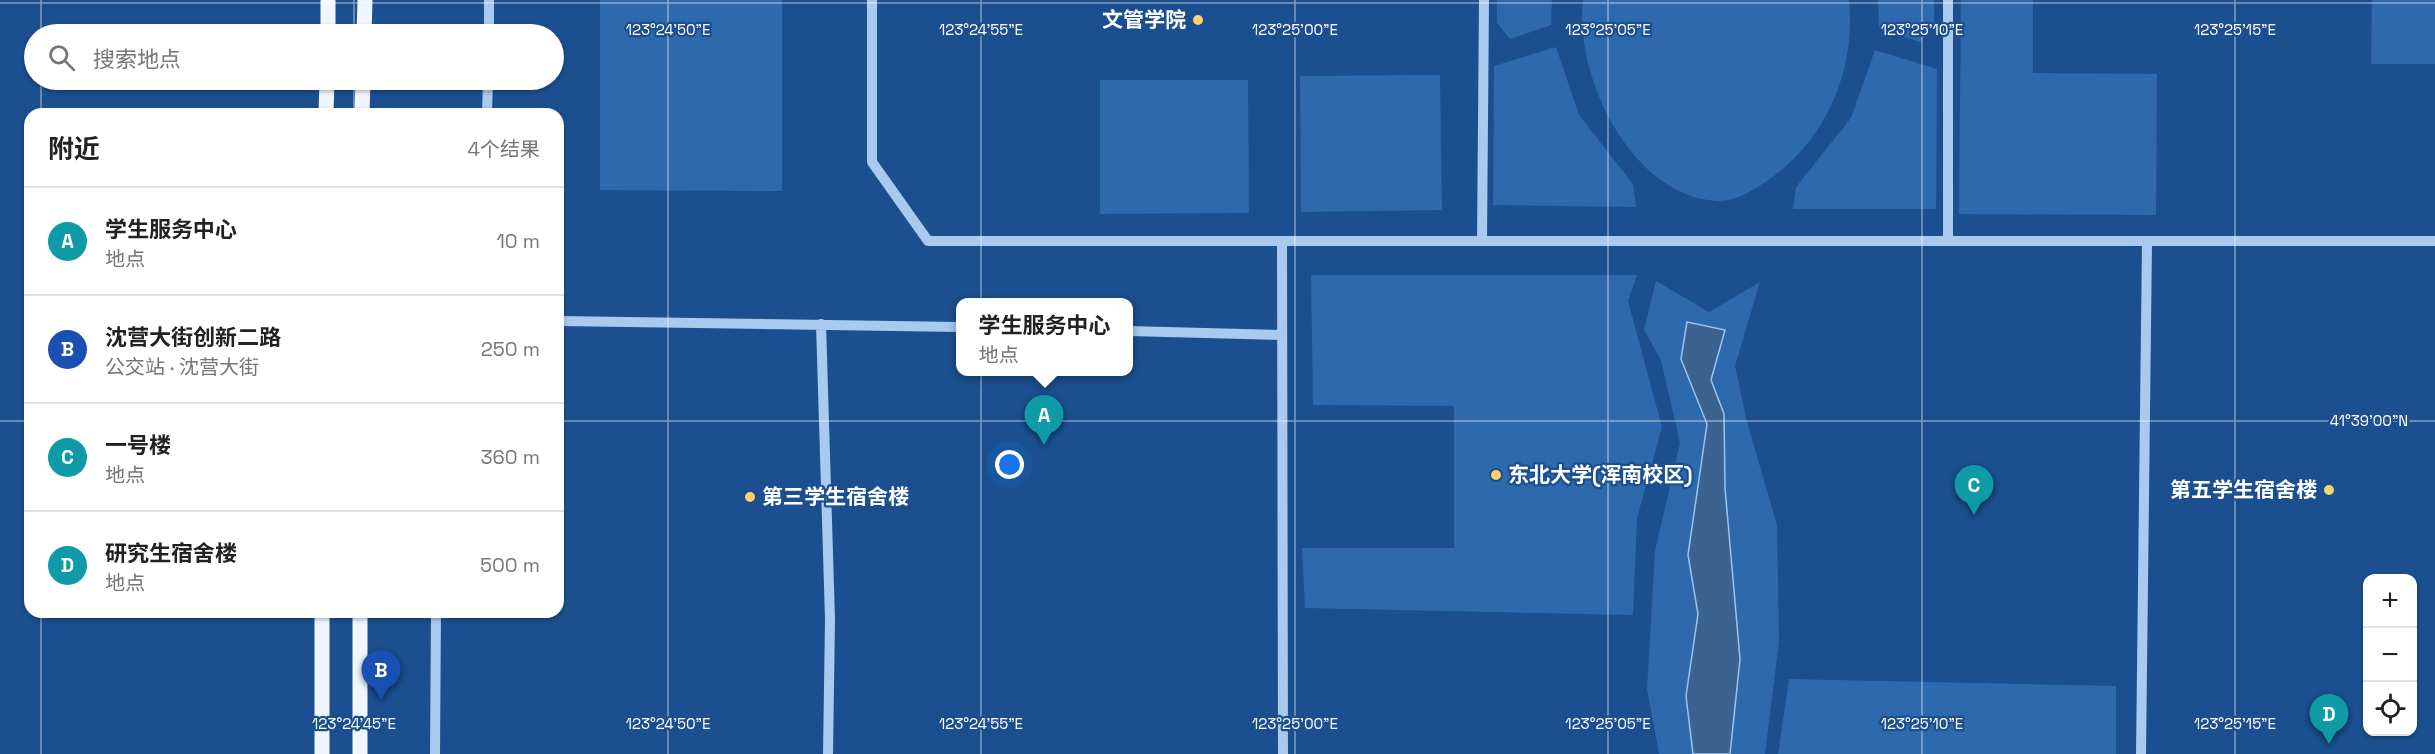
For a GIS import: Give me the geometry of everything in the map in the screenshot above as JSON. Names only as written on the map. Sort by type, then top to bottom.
[{"type":"main road","points":[[328,0],[328,24]]},
{"type":"main road","points":[[364,24],[365,0]]},
{"type":"main road","points":[[326,108],[327,90]]},
{"type":"main road","points":[[362,108],[363,90]]},
{"type":"main road","points":[[322,618],[322,754]]},
{"type":"main road","points":[[360,618],[360,754]]},
{"type":"lane","points":[[489,0],[489,24]]},
{"type":"lane","points":[[872,0],[872,162],[928,241],[2435,241]]},
{"type":"lane","points":[[1482,241],[1484,0]]},
{"type":"lane","points":[[1948,0],[1948,241]]},
{"type":"lane","points":[[487,108],[488,90]]},
{"type":"lane","points":[[1282,241],[1283,754]]},
{"type":"lane","points":[[2141,754],[2147,241]]},
{"type":"lane","points":[[564,321],[956,327]]},
{"type":"lane","points":[[821,324],[830,619],[828,754]]},
{"type":"lane","points":[[1133,331],[1282,335]]},
{"type":"lane","points":[[435,754],[436,618]]},
{"type":"shaded area","points":[[600,0],[782,0],[782,191],[600,190]]},
{"type":"shaded area","points":[[1497,0],[1552,0],[1551,25],[1510,39],[1497,23]]},
{"type":"shaded area","points":[[1583,0],[1849,0],[1850,27],[1842,78],[1821,125],[1806,146],[1788,165],[1767,181],[1743,195],[1724,201],[1686,194],[1659,178],[1634,155],[1614,127],[1599,96],[1588,63],[1583,30]]},
{"type":"shaded area","points":[[1878,0],[1934,0],[1934,26],[1920,42],[1879,28]]},
{"type":"shaded area","points":[[1961,0],[2033,0],[2033,73],[2157,74],[2156,215],[1959,214]]},
{"type":"shaded area","points":[[2372,0],[2435,0],[2435,64],[2371,64]]},
{"type":"shaded area","points":[[1556,47],[1579,115],[1633,184],[1636,207],[1493,205],[1494,66]]},
{"type":"shaded area","points":[[1875,50],[1937,69],[1936,209],[1793,209],[1796,187],[1851,118]]},
{"type":"shaded area","points":[[1440,75],[1442,210],[1301,212],[1300,76]]},
{"type":"shaded area","points":[[1100,80],[1248,80],[1249,213],[1100,214]]},
{"type":"shaded area","points":[[1311,275],[1637,275],[1628,301],[1662,427],[1637,518],[1633,615],[1305,608],[1302,548],[1454,548],[1454,406],[1313,405]]},
{"type":"shaded area","points":[[1656,281],[1709,312],[1760,282],[1735,366],[1747,422],[1777,525],[1779,642],[1765,754],[1659,754],[1647,689],[1655,551],[1680,443],[1661,360],[1644,330]]},
{"type":"shaded area","points":[[1687,322],[1725,330],[1711,380],[1724,414],[1725,488],[1740,659],[1730,754],[1693,754],[1686,696],[1698,614],[1688,555],[1707,424],[1681,359]]},
{"type":"shaded area","points":[[1789,679],[2116,686],[2116,754],[1778,754]]},
{"type":"place","name":"文管学院","points":[[1198,20]]},
{"type":"place","name":"学生服务中心","points":[[1044,445]]},
{"type":"place","name":"东北大学(浑南校区)","points":[[1496,475]]},
{"type":"place","name":"第五学生宿舍楼","points":[[2329,490]]},
{"type":"place","name":"第三学生宿舍楼","points":[[750,497]]},
{"type":"place","name":"一号楼","points":[[1974,515]]},
{"type":"place","name":"沈营大街创新二路","points":[[381,700]]},
{"type":"place","name":"研究生宿舍楼","points":[[2329,744]]}]
